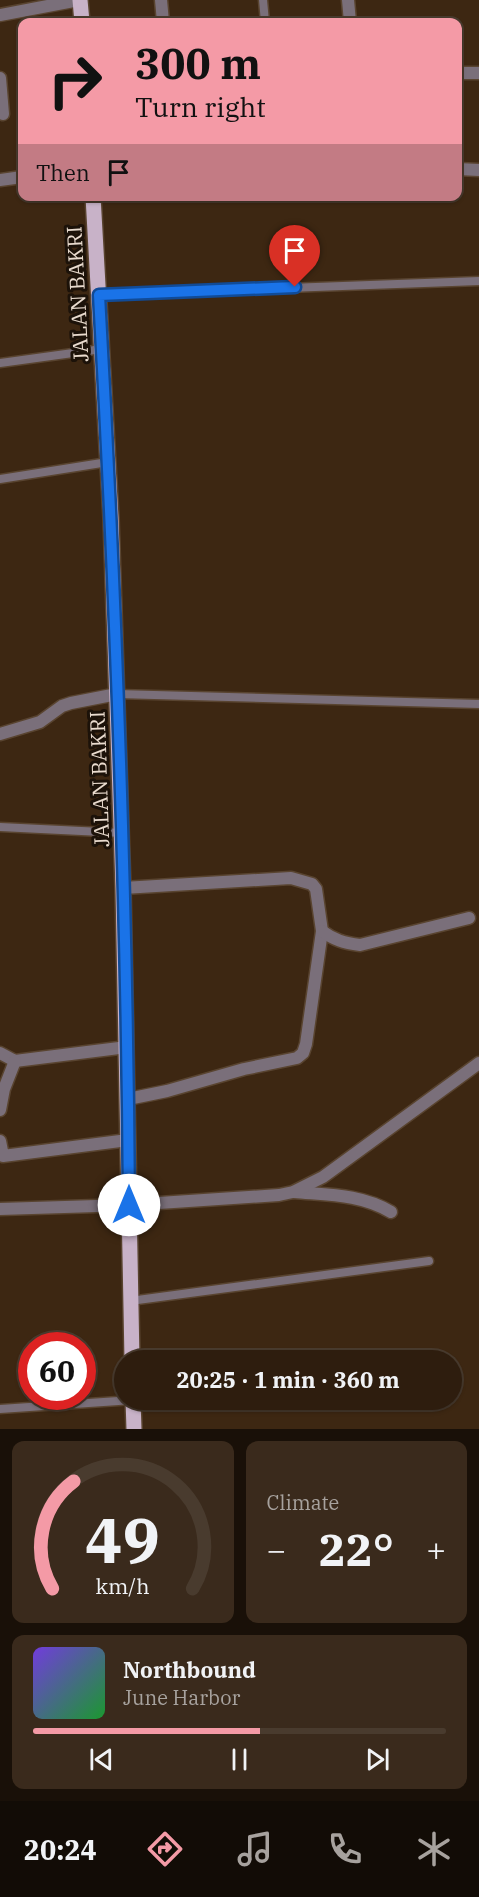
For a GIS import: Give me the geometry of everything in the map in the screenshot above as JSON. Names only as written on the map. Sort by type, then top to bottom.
[{"type":"main road","points":[[79,0],[81,18]]},
{"type":"main road","name":"JALAN BAKRI","points":[[93,201],[108,462],[122,833],[132,1350]]},
{"type":"main road","points":[[133,1410],[134,1429]]},
{"type":"street","points":[[0,15],[79,0]]},
{"type":"street","points":[[161,0],[163,18]]},
{"type":"street","points":[[348,0],[350,18]]},
{"type":"street","points":[[462,73],[479,73]]},
{"type":"street","points":[[0,78],[3,114]]},
{"type":"street","points":[[462,169],[479,170]]},
{"type":"street","points":[[0,180],[18,178]]},
{"type":"street","points":[[0,734],[40,722],[62,706],[117,694]]},
{"type":"street","points":[[123,888],[269,879],[302,880],[312,884],[316,889],[322,931],[303,1053],[297,1058],[244,1069],[167,1091],[128,1099]]},
{"type":"street","points":[[322,931],[334,940],[360,945],[469,918]]},
{"type":"street","points":[[0,1053],[15,1061],[127,1047]]},
{"type":"street","points":[[0,1110],[4,1089],[15,1061]]},
{"type":"street","points":[[0,1209],[129,1205],[279,1195],[293,1192],[323,1177],[479,1063]]},
{"type":"street","points":[[0,1141],[1,1156],[128,1140]]},
{"type":"street","points":[[293,1192],[360,1198],[376,1203],[391,1212]]},
{"type":"lane","points":[[263,0],[265,18]]},
{"type":"lane","points":[[99,295],[479,281]]},
{"type":"lane","points":[[0,363],[102,350]]},
{"type":"lane","points":[[0,479],[108,462]]},
{"type":"lane","points":[[117,694],[479,704]]},
{"type":"lane","points":[[0,827],[122,833]]},
{"type":"lane","points":[[130,1300],[429,1261]]},
{"type":"lane","points":[[0,1409],[114,1401]]},
{"type":"route","points":[[129,1205],[122,833],[111,518],[99,295],[295,287]]}]
